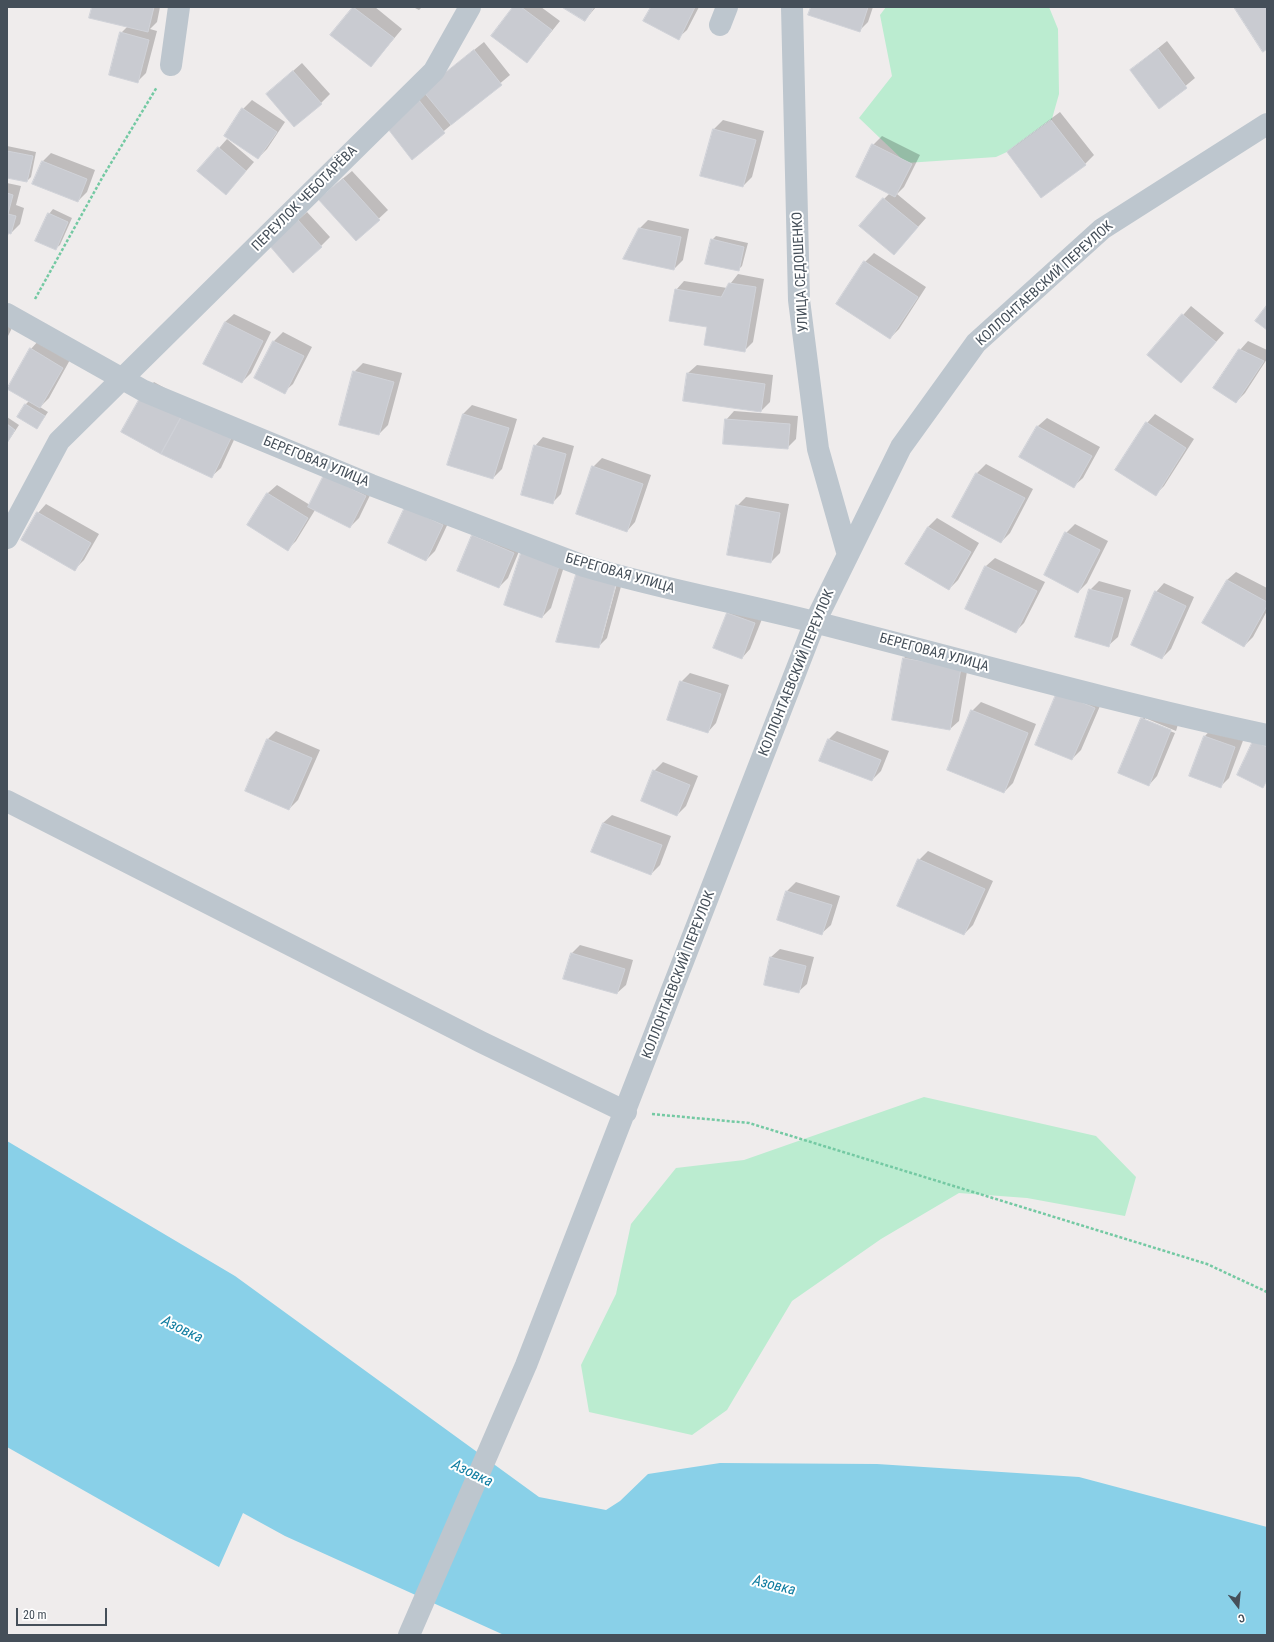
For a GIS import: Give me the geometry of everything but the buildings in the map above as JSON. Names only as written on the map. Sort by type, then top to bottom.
[{"type":"street","points":[[171,65],[179,7]]},
{"type":"street","name":"ПЕРЕУЛОК ЧЕБОТАРЁВА","points":[[7,538],[59,441],[434,71],[470,7]]},
{"type":"street","name":"УЛИЦА СЕДОШЕНКО","points":[[792,7],[799,300],[818,449],[848,555]]},
{"type":"street","name":"КОЛЛОНТАЕВСКИЙ ПЕРЕУЛОК","points":[[409,1635],[526,1365],[626,1112],[815,622],[901,447],[976,343],[1102,229],[1267,124]]},
{"type":"street","name":"БЕРЕГОВАЯ УЛИЦА","points":[[14,318],[144,391],[371,484],[584,566],[618,576],[815,622],[1182,717],[1267,735]]},
{"type":"street","points":[[7,801],[481,1042],[626,1112]]},
{"type":"path","points":[[14,318],[171,65]]},
{"type":"path","points":[[626,1112],[749,1123],[1207,1264],[1267,1292]]},
{"type":"green space","points":[[886,7],[1049,7],[1058,29],[1059,94],[1048,133],[996,157],[906,163],[859,118],[892,76],[880,15]]},
{"type":"green space","points":[[924,1097],[1096,1136],[1136,1177],[1125,1216],[1027,1198],[959,1193],[881,1239],[792,1301],[727,1410],[692,1435],[589,1412],[581,1365],[616,1294],[631,1224],[676,1168],[744,1160]]},
{"type":"water","name":"Азовка","points":[[7,1141],[235,1276],[539,1497],[606,1510],[620,1501],[648,1474],[720,1463],[877,1464],[1079,1477],[1267,1527],[1267,1635],[504,1635],[285,1536],[243,1513],[219,1567],[7,1447]]}]
